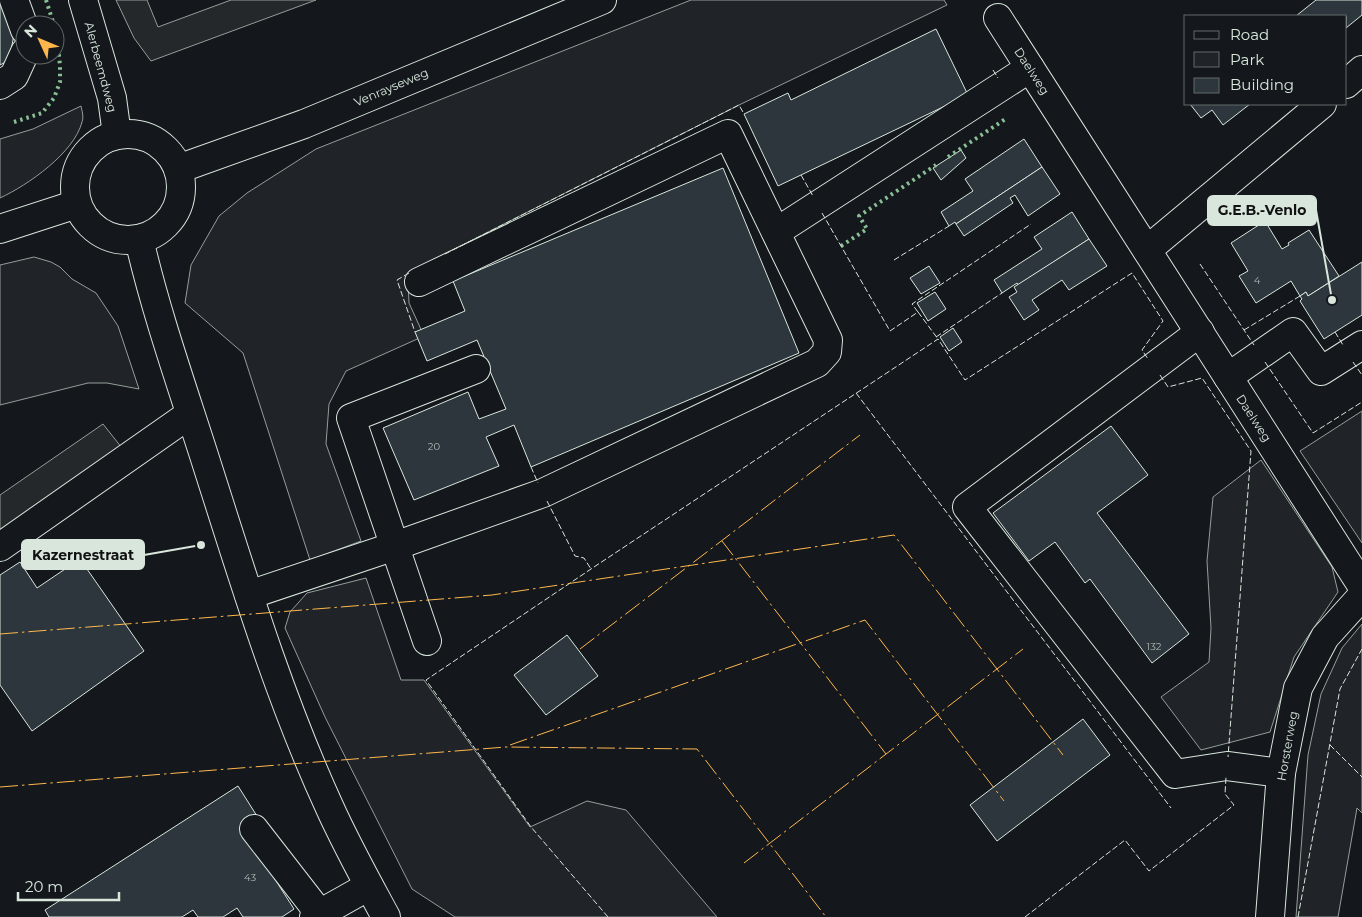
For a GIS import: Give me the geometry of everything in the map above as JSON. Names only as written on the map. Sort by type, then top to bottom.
[{"type":"street","points":[[14,0],[20,15]]},
{"type":"street","name":"Alerbeemdweg","points":[[82,0],[112,98],[117,135]]},
{"type":"street","name":"Venrayseweg","points":[[178,169],[304,124],[555,9],[602,0]]},
{"type":"street","name":"Daelweg","points":[[998,18],[1362,586]]},
{"type":"street","points":[[0,86],[14,76],[19,65]]},
{"type":"street","points":[[776,232],[1030,68]]},
{"type":"street","points":[[1347,83],[1362,70]]},
{"type":"street","points":[[1147,250],[1321,105]]},
{"type":"street","points":[[249,595],[395,546],[543,493],[817,363],[827,352],[828,340],[728,134],[419,282]]},
{"type":"street","points":[[117,135],[136,135],[153,140],[168,152],[178,169],[181,184],[180,199],[175,213],[166,225],[154,234],[139,240],[123,240],[108,237],[95,229],[84,218],[77,204],[75,186],[78,169],[87,153],[100,142],[117,135]]},
{"type":"street","points":[[0,229],[77,204]]},
{"type":"street","points":[[139,240],[157,308],[190,414],[278,681],[329,806],[386,917]]},
{"type":"street","points":[[1200,332],[967,507],[1175,774],[1227,766],[1281,772]]},
{"type":"street","points":[[1228,377],[1293,332],[1320,371],[1362,345]]},
{"type":"street","points":[[427,640],[351,418],[476,369]]},
{"type":"street","points":[[0,548],[190,414]]},
{"type":"street","name":"Horsterweg","points":[[1270,917],[1281,772],[1298,688],[1325,636],[1362,596]]},
{"type":"street","points":[[254,829],[317,915],[370,886]]},
{"type":"green space","points":[[691,0],[944,0],[947,5],[739,105],[417,268],[408,280],[409,303],[424,336],[346,371],[329,404],[326,444],[361,541],[310,560],[243,353],[185,303],[191,265],[219,216],[247,193],[316,149]]},
{"type":"green space","points":[[81,106],[83,120],[70,145],[48,167],[24,185],[0,198],[0,139],[33,129]]},
{"type":"green space","points":[[34,257],[60,267],[72,279],[96,293],[118,326],[139,389],[107,383],[88,383],[0,405],[0,265]]},
{"type":"green space","points":[[1362,411],[1362,543],[1300,451]]},
{"type":"green space","points":[[1261,460],[1332,567],[1338,592],[1294,657],[1270,732],[1201,750],[1161,697],[1209,662],[1211,628],[1207,561],[1213,497]]},
{"type":"green space","points":[[366,578],[401,680],[424,680],[530,827],[587,801],[626,810],[717,917],[455,917],[412,889],[325,717],[285,628],[290,612],[307,593]]},
{"type":"green space","points":[[1362,624],[1362,813],[1357,808],[1338,917],[1296,917],[1308,755],[1321,694],[1342,648]]},
{"type":"shaded area","points":[[116,0],[147,0],[158,27],[231,0],[316,0],[151,61],[134,38]]},
{"type":"shaded area","points":[[103,424],[122,448],[0,534],[0,495]]},
{"type":"building","points":[[1316,0],[1362,0],[1362,15],[1347,27],[1347,15],[1297,15]]},
{"type":"building","points":[[0,2],[15,24],[15,30],[9,60],[0,65]]},
{"type":"building","points":[[936,29],[968,95],[778,186],[744,114],[788,93],[791,100]]},
{"type":"building","points":[[1191,105],[1249,105],[1223,125],[1212,110],[1201,118]]},
{"type":"building","points":[[1024,139],[1042,167],[956,224],[955,222],[949,226],[941,212],[973,191],[965,179]]},
{"type":"building","points":[[961,150],[966,158],[941,180],[933,168]]},
{"type":"building","points":[[1042,167],[1060,194],[1028,216],[1015,195],[1010,198],[1013,203],[964,236],[956,224]]},
{"type":"building","points":[[723,168],[799,353],[531,467],[514,425],[486,437],[499,466],[414,500],[383,428],[468,392],[479,419],[506,409],[477,340],[427,361],[415,332],[465,311],[453,281]]},
{"type":"building","points":[[1072,212],[1089,239],[1018,285],[1017,283],[1002,293],[994,280],[1042,249],[1034,237]]},
{"type":"building","points":[[1265,221],[1282,249],[1309,230],[1339,276],[1308,296],[1306,292],[1300,296],[1291,281],[1256,303],[1239,276],[1248,271],[1231,243]]},
{"type":"building","points":[[1089,239],[1107,266],[1069,290],[1062,280],[1032,300],[1039,310],[1024,320],[1009,297],[1017,292],[1014,287]]},
{"type":"building","points":[[1362,262],[1362,315],[1324,339],[1300,301],[1302,299],[1300,296],[1306,292],[1308,296]]},
{"type":"building","points":[[929,266],[940,283],[921,294],[910,278]]},
{"type":"building","points":[[935,292],[946,309],[928,321],[917,303]]},
{"type":"building","points":[[953,328],[962,342],[949,351],[940,337]]},
{"type":"building","points":[[1111,426],[1148,475],[1097,513],[1189,634],[1152,663],[1090,579],[1085,583],[1055,542],[1029,561],[993,513]]},
{"type":"building","points":[[80,559],[144,651],[32,731],[0,685],[0,575],[20,562],[37,588]]},
{"type":"building","points":[[567,635],[598,676],[546,715],[514,675]]},
{"type":"building","points":[[1083,719],[1110,755],[997,841],[970,805]]},
{"type":"building","points":[[238,786],[262,824],[246,834],[294,909],[282,917],[243,917],[237,908],[223,917],[198,917],[193,910],[182,917],[49,917],[45,910]]},
{"type":"hedge","points":[[46,0],[51,15]]},
{"type":"hedge","points":[[14,122],[42,113],[54,98],[60,82],[60,65]]},
{"type":"hedge","points":[[948,157],[1007,118]]},
{"type":"hedge","points":[[841,246],[867,229],[859,216],[936,165]]},
{"type":"fence","points":[[993,70],[998,78]]},
{"type":"fence","points":[[445,254],[739,105],[744,114]]},
{"type":"fence","points":[[801,175],[813,196]]},
{"type":"fence","points":[[822,213],[890,331],[918,312],[938,339]]},
{"type":"fence","points":[[918,312],[912,304],[1031,224]]},
{"type":"fence","points":[[894,260],[949,226]]},
{"type":"fence","points":[[1200,264],[1254,345]]},
{"type":"fence","points":[[409,273],[397,280],[415,332]]},
{"type":"fence","points":[[608,917],[531,827],[426,680],[938,339],[965,380],[1132,273],[1163,321],[1142,350],[1148,359]]},
{"type":"fence","points":[[936,337],[1002,293]]},
{"type":"fence","points":[[1244,330],[1300,296]]},
{"type":"fence","points":[[1335,332],[1343,345]]},
{"type":"fence","points":[[1265,362],[1313,433],[1362,402]]},
{"type":"fence","points":[[1353,362],[1362,375]]},
{"type":"fence","points":[[1160,375],[1168,387],[1202,378],[1251,451],[1228,757]]},
{"type":"fence","points":[[856,393],[1171,808]]},
{"type":"fence","points":[[531,467],[538,483]]},
{"type":"fence","points":[[547,501],[575,556],[584,558],[591,569]]},
{"type":"fence","points":[[1298,917],[1340,689],[1362,649]]},
{"type":"fence","points":[[1330,745],[1362,777]]},
{"type":"fence","points":[[1025,917],[1125,840],[1149,871],[1234,805],[1225,794],[1226,777]]},
{"type":"power","points":[[580,649],[860,435]]},
{"type":"power","points":[[0,634],[492,595],[894,535],[1063,755]]},
{"type":"power","points":[[722,541],[886,754]]},
{"type":"power","points":[[510,745],[865,620],[1004,801]]},
{"type":"power","points":[[744,863],[1023,649]]},
{"type":"power","points":[[0,787],[506,747],[697,749],[826,917]]},
{"type":"place","name":"G.E.B.-Venlo","points":[[1332,300]]},
{"type":"place","name":"Kazernestraat","points":[[201,545]]}]
